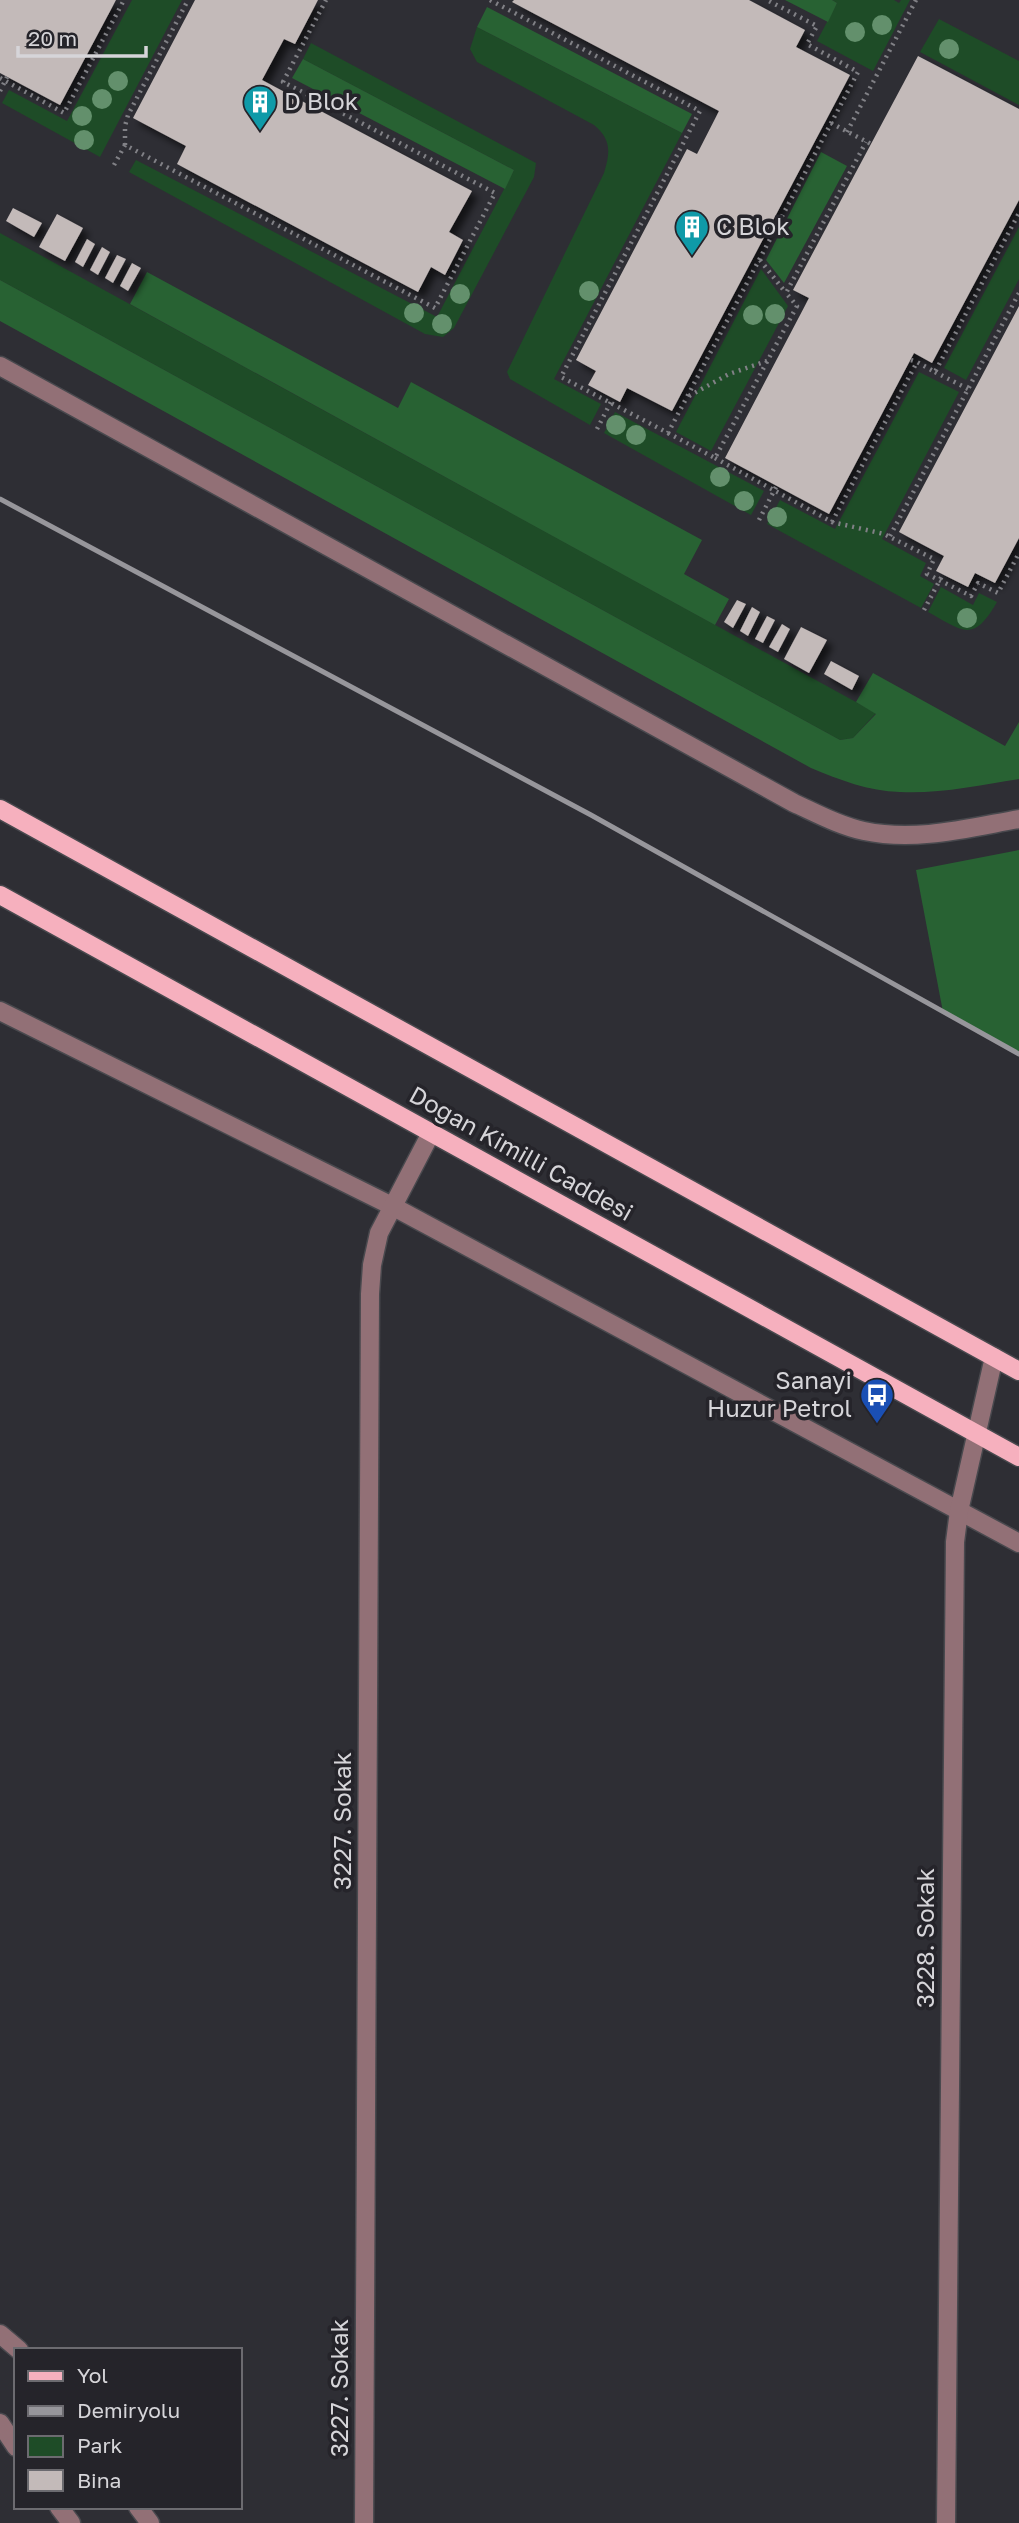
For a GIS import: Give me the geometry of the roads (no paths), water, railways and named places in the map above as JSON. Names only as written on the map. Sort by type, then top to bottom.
[{"type":"main road","name":"Doğan Kimilli Caddesi","points":[[0,809],[1019,1371]]},
{"type":"main road","name":"Doğan Kimilli Caddesi","points":[[0,895],[1019,1457]]},
{"type":"street","points":[[0,366],[794,803],[827,818],[863,831],[899,835],[935,834],[1019,819]]},
{"type":"street","points":[[0,1011],[392,1206],[1019,1543]]},
{"type":"street","name":"3227. Sokak","points":[[364,2523],[370,1294],[372,1265],[379,1233],[432,1133]]},
{"type":"street","name":"3228. Sokak","points":[[946,2523],[953,1586],[959,1511],[993,1357]]},
{"type":"street","points":[[0,2334],[17,2348]]},
{"type":"street","points":[[0,2423],[14,2444]]},
{"type":"railway","points":[[0,499],[591,815],[1019,1054]]},
{"type":"place","name":"D Blok","points":[[260,132]]},
{"type":"place","name":"C Blok","points":[[692,257]]},
{"type":"place","name":"Sanayi Huzur Petrol","points":[[877,1425]]}]
